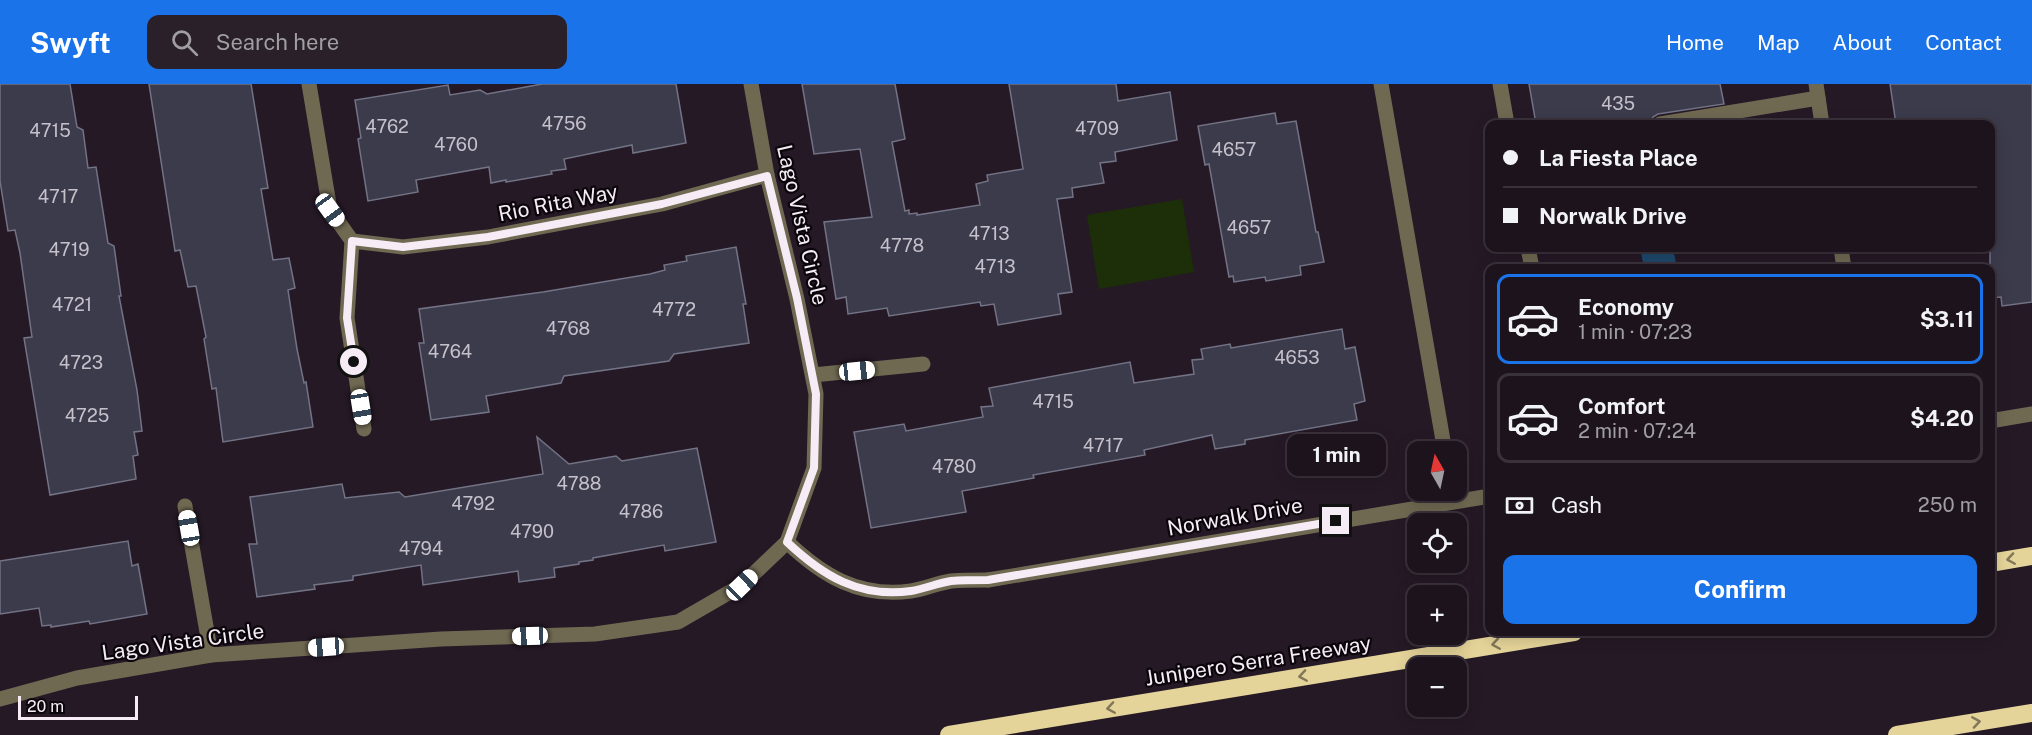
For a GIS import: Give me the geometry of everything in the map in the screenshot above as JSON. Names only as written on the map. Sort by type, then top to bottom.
[{"type":"highway","points":[[1995,561],[2032,556]]},
{"type":"highway","name":"Junipero Serra Freeway","points":[[949,735],[1550,636]]},
{"type":"highway","points":[[1898,735],[2032,713]]},
{"type":"street","points":[[309,84],[330,210],[352,241],[347,318],[364,429]]},
{"type":"street","name":"Lago Vista Circle","points":[[0,699],[77,678],[211,655],[441,639],[595,634],[678,622],[742,585],[787,542],[814,468],[816,394],[797,298],[767,176],[751,84]]},
{"type":"street","points":[[1382,84],[1443,441]]},
{"type":"street","points":[[1500,84],[1506,120]]},
{"type":"street","points":[[1679,120],[1817,91],[1821,120]]},
{"type":"street","name":"Rio Rita Way","points":[[352,241],[403,247],[488,237],[662,204],[767,176]]},
{"type":"street","points":[[813,375],[923,364]]},
{"type":"street","points":[[1995,420],[2032,414]]},
{"type":"street","name":"Norwalk Drive","points":[[1467,496],[1485,496]]},
{"type":"street","name":"Norwalk Drive","points":[[787,542],[805,559],[838,581],[874,591],[910,591],[951,581],[988,580],[1423,501]]},
{"type":"street","points":[[185,506],[211,655]]},
{"type":"green space","points":[[1182,199],[1194,272],[1099,289],[1087,215]]},
{"type":"water","points":[[1641,252],[1674,252],[1676,264],[1643,264]]},
{"type":"building","points":[[0,84],[70,84],[77,127],[83,130],[88,168],[96,167],[108,243],[114,246],[121,296],[119,296],[137,390],[142,431],[134,432],[138,455],[133,456],[136,479],[50,495],[24,338],[32,337],[20,253],[15,230],[8,231],[0,181]]},
{"type":"building","points":[[149,84],[251,84],[268,188],[261,189],[273,260],[289,258],[295,288],[288,290],[313,427],[223,442],[216,388],[212,389],[204,339],[206,337],[196,286],[188,287],[180,250],[175,251]]},
{"type":"building","points":[[542,84],[676,84],[686,143],[633,153],[632,145],[564,159],[566,169],[551,171],[552,174],[506,182],[506,180],[491,183],[489,167],[416,180],[418,192],[368,201],[358,139],[361,138],[355,100],[448,85],[450,95],[480,90],[487,94]]},
{"type":"building","points":[[802,84],[895,84],[905,139],[892,142],[905,211],[909,210],[909,214],[917,213],[917,215],[980,205],[976,184],[988,181],[987,175],[1023,169],[1009,84],[1116,84],[1118,101],[1170,92],[1177,140],[1115,152],[1116,161],[1100,163],[1104,183],[1072,188],[1073,197],[1057,199],[1072,292],[1058,294],[1061,314],[998,325],[994,304],[981,306],[980,302],[889,316],[887,308],[848,314],[846,297],[836,299],[824,222],[872,217],[860,149],[814,154]]},
{"type":"building","points":[[1529,84],[1720,84],[1724,104],[1658,114],[1652,120],[1535,120]]},
{"type":"building","points":[[1890,84],[2032,84],[2032,302],[2002,306],[2001,297],[1995,298],[1995,264],[1990,264],[1990,252],[1995,252],[1995,120],[1895,120]]},
{"type":"building","points":[[1275,113],[1277,124],[1296,121],[1316,232],[1318,232],[1324,262],[1300,266],[1301,275],[1266,281],[1265,277],[1234,282],[1233,276],[1229,277],[1209,164],[1205,165],[1198,126]]},
{"type":"building","points":[[736,247],[746,304],[743,304],[749,343],[674,354],[669,361],[564,376],[561,383],[486,396],[489,412],[431,420],[419,343],[424,343],[419,309],[650,274],[665,270],[664,265],[687,261],[686,256]]},
{"type":"building","points":[[1342,329],[1345,349],[1355,347],[1365,401],[1354,404],[1357,420],[1245,440],[1245,444],[1215,449],[1212,435],[1144,450],[1145,455],[1033,475],[1034,478],[962,491],[966,512],[871,528],[854,432],[904,424],[906,431],[983,417],[981,407],[993,406],[989,388],[1130,362],[1134,383],[1194,374],[1192,360],[1203,359],[1201,349],[1230,344],[1231,348]]},
{"type":"building","points":[[537,437],[569,464],[616,456],[622,461],[697,448],[716,542],[665,551],[664,545],[593,558],[593,560],[579,562],[579,564],[554,568],[555,577],[519,582],[518,571],[423,585],[421,565],[353,576],[353,580],[314,585],[315,589],[257,597],[249,544],[257,544],[250,497],[342,484],[345,498],[399,492],[405,497],[543,474]]},
{"type":"building","points":[[128,541],[132,566],[138,564],[147,614],[90,624],[89,621],[51,627],[51,625],[42,626],[39,608],[0,614],[0,561]]},
{"type":"route","points":[[354,362],[347,318],[352,241],[403,247],[488,237],[662,204],[767,176],[797,298],[816,394],[814,468],[787,542],[805,559],[838,581],[874,591],[910,591],[951,581],[988,580],[1336,521]]}]
